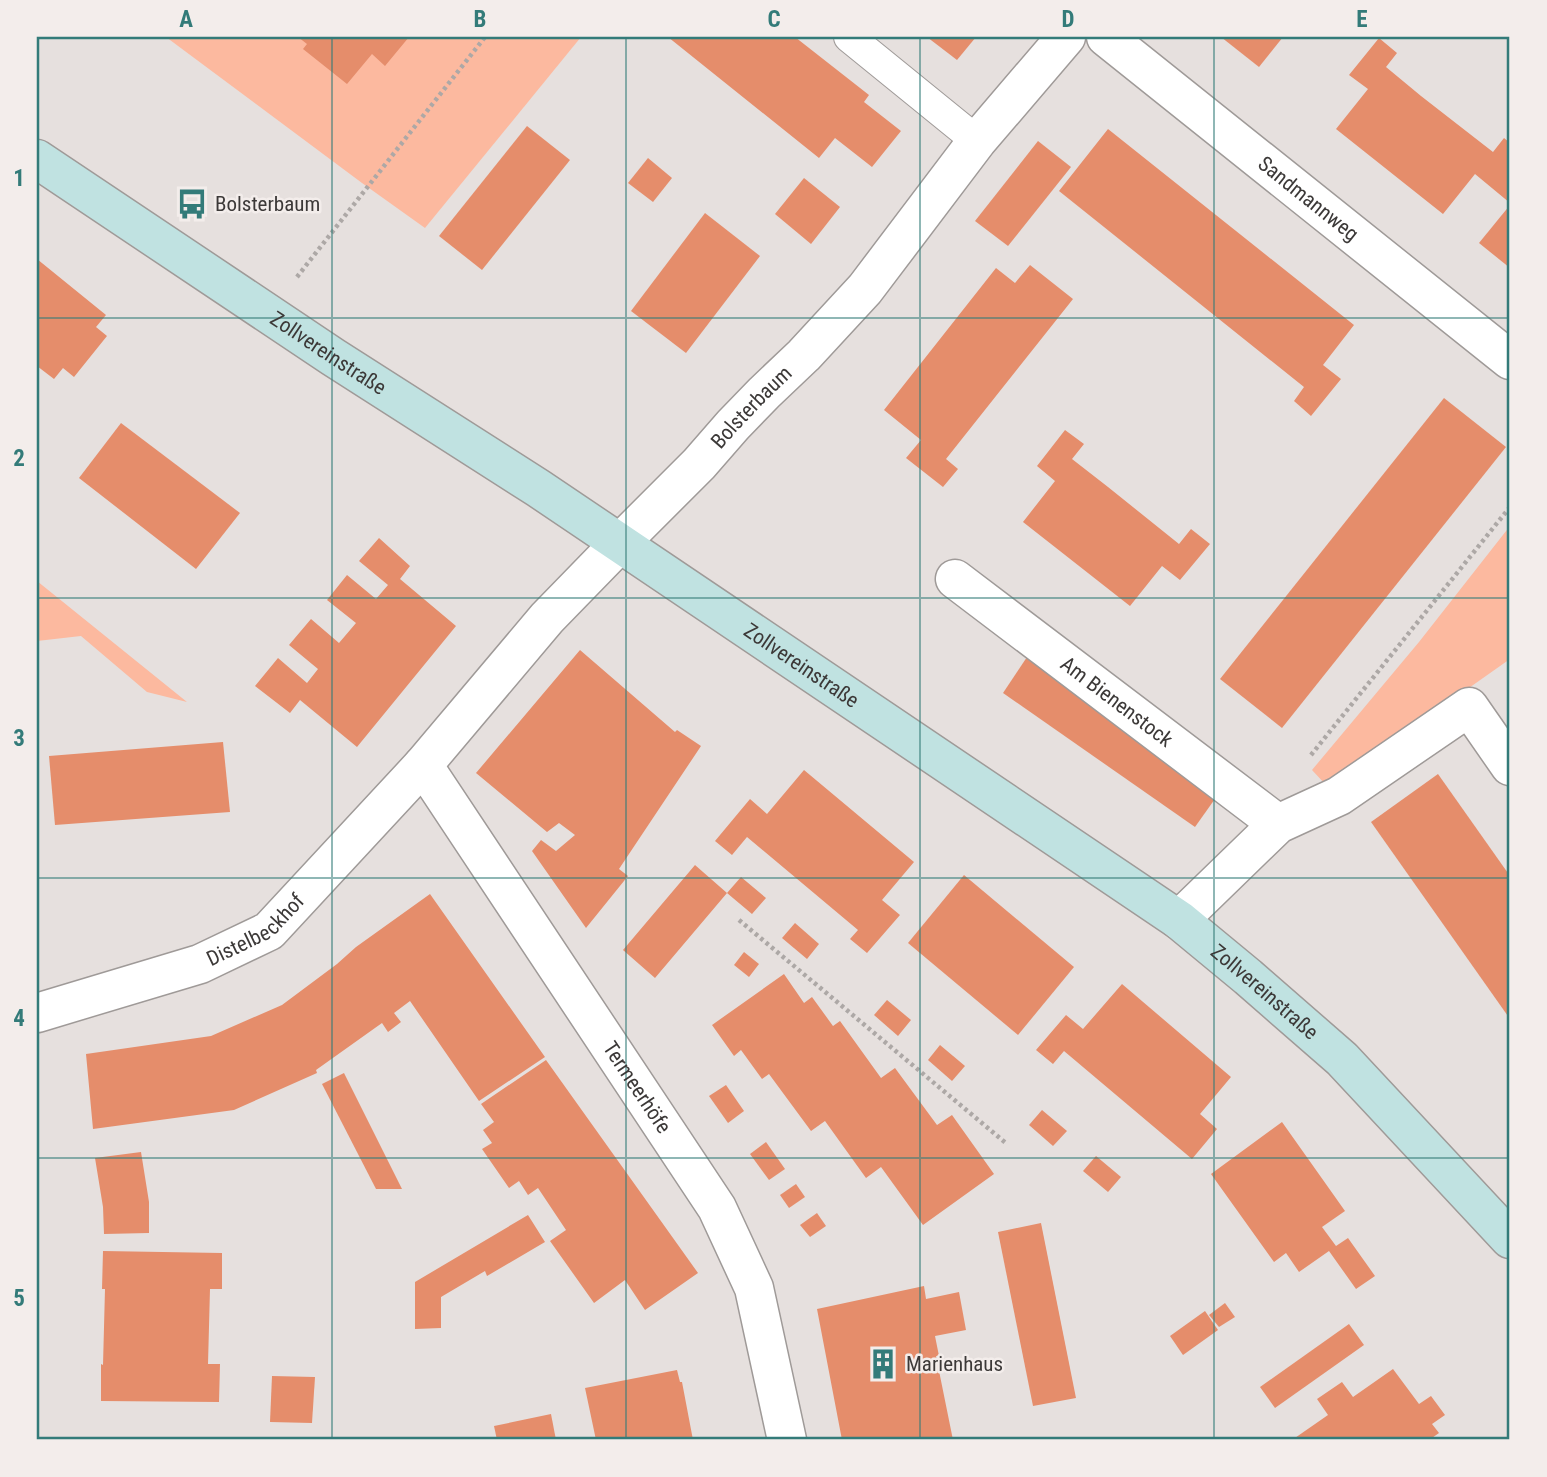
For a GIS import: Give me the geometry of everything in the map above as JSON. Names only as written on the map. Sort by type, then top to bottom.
[{"type":"main road","name":"Zollvereinstraße","points":[[37,159],[333,357],[538,488],[1180,920],[1342,1059],[1510,1238]]},
{"type":"street","name":"Bolsterbaum","points":[[423,765],[547,618],[699,464],[733,425],[804,355],[865,289],[977,141],[1066,37]]},
{"type":"street","name":"Sandmannweg","points":[[1106,37],[1510,360]]},
{"type":"street","name":"Am Bienenstock","points":[[955,579],[1278,824]]},
{"type":"street","points":[[1180,920],[1278,824],[1339,796],[1469,707],[1510,766]]},
{"type":"street","name":"Distelbeckhof","points":[[37,1013],[200,964],[268,931],[423,765]]},
{"type":"street","name":"Termeerhöfe","points":[[423,765],[717,1208],[754,1288],[787,1440]]},
{"type":"lane","points":[[849,37],[977,141]]},
{"type":"path","points":[[268,313],[485,37]]},
{"type":"path","points":[[1309,757],[1510,507]]},
{"type":"path","points":[[739,920],[1007,1144]]},
{"type":"shaded area","points":[[166,37],[581,37],[425,228]]},
{"type":"shaded area","points":[[1510,526],[1510,659],[1371,757],[1326,785],[1312,770],[1419,642]]},
{"type":"shaded area","points":[[37,581],[187,702],[147,692],[81,636],[37,641]]},
{"type":"building","points":[[298,37],[409,37],[385,66],[372,54],[347,84],[303,49],[307,44]]},
{"type":"building","points":[[668,37],[795,37],[869,95],[864,102],[901,131],[872,167],[835,138],[819,158]]},
{"type":"building","points":[[927,37],[976,37],[957,60]]},
{"type":"building","points":[[1221,37],[1283,37],[1259,67]]},
{"type":"building","points":[[1379,38],[1397,53],[1386,67],[1421,96],[1493,152],[1504,138],[1510,143],[1510,203],[1475,174],[1443,214],[1336,129],[1368,89],[1349,75]]},
{"type":"building","points":[[527,126],[570,160],[482,270],[439,236]]},
{"type":"building","points":[[1108,129],[1354,325],[1323,365],[1341,379],[1311,416],[1294,401],[1304,387],[1059,191]]},
{"type":"building","points":[[1038,141],[1071,167],[1008,246],[975,221]]},
{"type":"building","points":[[648,158],[672,178],[653,202],[628,183]]},
{"type":"building","points":[[804,178],[840,207],[811,244],[775,214]]},
{"type":"building","points":[[1510,205],[1510,268],[1479,243]]},
{"type":"building","points":[[705,213],[760,256],[686,353],[631,311]]},
{"type":"building","points":[[37,259],[106,315],[96,327],[107,336],[74,377],[63,368],[54,379],[37,366]]},
{"type":"building","points":[[1030,265],[1073,299],[946,459],[958,469],[943,487],[906,458],[921,440],[884,410],[996,268],[1015,283]]},
{"type":"building","points":[[1444,398],[1506,447],[1282,728],[1220,679]]},
{"type":"building","points":[[121,423],[240,513],[196,569],[79,478]]},
{"type":"building","points":[[1065,430],[1084,444],[1072,459],[1179,544],[1191,529],[1210,544],[1180,580],[1162,566],[1130,606],[1023,522],[1055,481],[1037,466]]},
{"type":"building","points":[[379,538],[410,566],[400,579],[456,626],[357,747],[300,700],[290,713],[255,686],[278,658],[307,683],[318,669],[289,645],[311,619],[339,643],[356,623],[327,600],[347,575],[376,599],[388,585],[359,561]]},
{"type":"building","points":[[580,650],[675,732],[677,730],[701,746],[619,869],[628,876],[586,928],[532,851],[541,840],[556,851],[575,835],[559,823],[547,832],[476,773]]},
{"type":"building","points":[[1029,654],[1222,789],[1195,827],[1003,693]]},
{"type":"building","points":[[223,742],[230,812],[55,825],[49,756]]},
{"type":"building","points":[[804,770],[914,862],[882,900],[900,915],[867,953],[850,939],[858,930],[747,837],[732,855],[715,841],[750,799],[767,814]]},
{"type":"building","points":[[1438,774],[1510,876],[1510,1019],[1371,822]]},
{"type":"building","points":[[695,865],[727,893],[655,978],[623,950]]},
{"type":"building","points":[[964,875],[1074,967],[1018,1035],[908,943]]},
{"type":"building","points":[[741,877],[766,898],[752,914],[727,893]]},
{"type":"building","points":[[430,894],[545,1057],[479,1101],[410,1001],[394,1013],[401,1022],[388,1032],[382,1023],[316,1070],[317,1073],[234,1110],[93,1129],[86,1054],[211,1036],[282,1005]]},
{"type":"building","points":[[795,923],[819,944],[807,959],[782,938]]},
{"type":"building","points":[[744,952],[759,964],[749,977],[734,965]]},
{"type":"building","points":[[784,974],[804,1003],[812,997],[833,1026],[840,1021],[881,1078],[895,1068],[937,1125],[952,1115],[994,1174],[923,1225],[881,1167],[866,1178],[825,1121],[811,1131],[769,1074],[762,1079],[741,1050],[734,1056],[712,1025]]},
{"type":"building","points":[[1122,984],[1231,1077],[1200,1114],[1217,1129],[1192,1159],[1064,1051],[1053,1064],[1036,1050],[1066,1015],[1083,1029]]},
{"type":"building","points":[[887,1000],[911,1020],[898,1036],[874,1015]]},
{"type":"building","points":[[940,1045],[965,1066],[952,1081],[928,1060]]},
{"type":"building","points":[[546,1060],[698,1273],[645,1310],[625,1280],[594,1303],[550,1241],[566,1230],[538,1188],[528,1195],[519,1181],[509,1188],[482,1149],[492,1143],[483,1130],[494,1122],[481,1104]]},
{"type":"building","points":[[344,1073],[402,1189],[376,1189],[322,1084]]},
{"type":"building","points":[[726,1085],[744,1111],[728,1123],[709,1096]]},
{"type":"building","points":[[1042,1110],[1067,1131],[1053,1146],[1029,1125]]},
{"type":"building","points":[[1282,1122],[1345,1211],[1322,1227],[1336,1246],[1348,1238],[1375,1276],[1356,1289],[1329,1251],[1299,1272],[1286,1253],[1274,1262],[1211,1174]]},
{"type":"building","points":[[766,1142],[785,1169],[769,1180],[750,1154]]},
{"type":"building","points":[[141,1152],[149,1202],[149,1233],[104,1234],[103,1207],[95,1158]]},
{"type":"building","points":[[1096,1156],[1121,1177],[1108,1192],[1083,1171]]},
{"type":"building","points":[[796,1184],[805,1197],[789,1208],[780,1195]]},
{"type":"building","points":[[817,1213],[826,1226],[810,1237],[800,1225]]},
{"type":"building","points":[[528,1215],[545,1242],[487,1276],[485,1271],[441,1297],[441,1328],[415,1329],[415,1282]]},
{"type":"building","points":[[1041,1223],[1076,1398],[1033,1406],[998,1232]]},
{"type":"building","points":[[103,1251],[222,1253],[222,1289],[210,1289],[208,1364],[220,1364],[219,1402],[101,1401],[105,1289],[102,1289]]},
{"type":"building","name":"Marienhaus","points":[[924,1286],[926,1299],[959,1292],[966,1330],[935,1336],[939,1356],[936,1356],[953,1440],[842,1440],[817,1309]]},
{"type":"building","points":[[1225,1303],[1235,1317],[1219,1327],[1209,1315]]},
{"type":"building","points":[[1205,1311],[1218,1330],[1183,1355],[1170,1336]]},
{"type":"building","points":[[1349,1324],[1364,1345],[1275,1408],[1260,1387]]},
{"type":"building","points":[[1393,1369],[1419,1404],[1431,1396],[1445,1415],[1432,1424],[1439,1433],[1429,1440],[1292,1440],[1328,1415],[1317,1399],[1342,1382],[1353,1397]]},
{"type":"building","points":[[677,1370],[682,1382],[693,1440],[596,1440],[585,1388]]},
{"type":"building","points":[[272,1376],[315,1377],[312,1423],[270,1422]]},
{"type":"building","points":[[551,1414],[556,1440],[497,1440],[494,1426]]},
{"type":"place","name":"Bolsterbaum","points":[[192,204]]},
{"type":"place","name":"Marienhaus","points":[[883,1364]]}]
